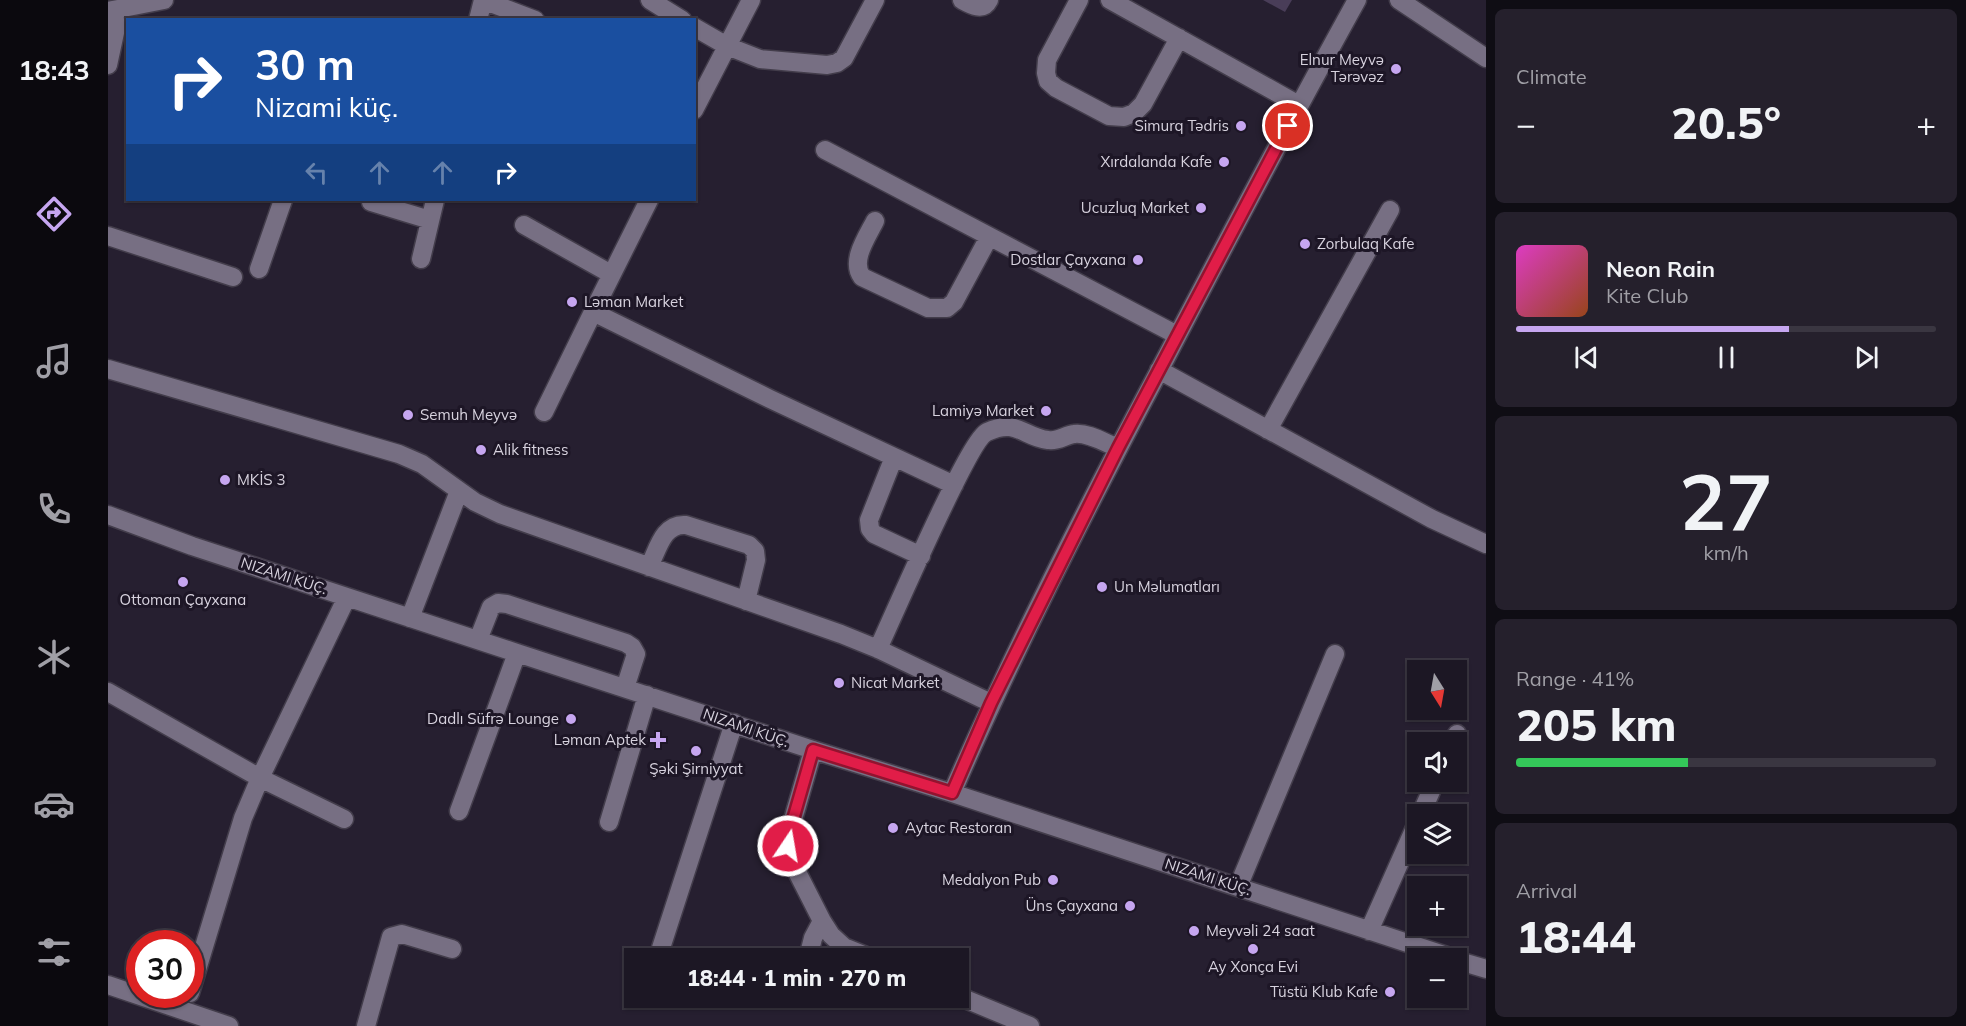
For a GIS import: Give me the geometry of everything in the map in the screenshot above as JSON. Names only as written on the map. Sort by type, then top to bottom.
[{"type":"street","points":[[108,65],[116,28],[111,11],[164,0]]},
{"type":"street","points":[[478,18],[483,0],[530,18]]},
{"type":"street","points":[[650,0],[679,18]]},
{"type":"street","points":[[696,106],[751,0]]},
{"type":"street","points":[[696,28],[727,46],[760,59],[827,65],[837,63],[844,58],[875,0]]},
{"type":"street","points":[[962,0],[973,6],[981,7],[989,0]]},
{"type":"street","points":[[1079,0],[1047,60],[1048,81],[1056,88],[1109,116],[1124,117],[1134,113],[1143,104],[1179,38]]},
{"type":"street","points":[[1110,0],[1299,105]]},
{"type":"street","points":[[952,793],[991,703],[1118,448],[1357,0]]},
{"type":"street","points":[[1399,0],[1486,58]]},
{"type":"street","points":[[825,150],[1177,335]]},
{"type":"street","points":[[259,268],[283,201]]},
{"type":"street","points":[[421,259],[435,201]]},
{"type":"street","points":[[544,412],[648,201]]},
{"type":"street","points":[[371,202],[430,220]]},
{"type":"street","points":[[1268,430],[1390,210]]},
{"type":"street","points":[[875,221],[857,260],[857,270],[862,277],[928,308],[947,308],[954,302],[989,237]]},
{"type":"street","points":[[524,225],[611,274]]},
{"type":"street","points":[[108,236],[233,276]]},
{"type":"street","points":[[593,312],[770,399],[954,485]]},
{"type":"street","points":[[108,369],[399,454],[422,464],[475,502],[500,514],[841,634],[878,649],[991,703]]},
{"type":"street","points":[[1159,370],[1432,519],[1486,544]]},
{"type":"street","points":[[878,649],[954,485],[978,440],[985,432],[1003,427],[1015,427],[1047,440],[1083,434],[1118,448]]},
{"type":"street","points":[[894,458],[869,520],[870,529],[874,534],[921,556]]},
{"type":"street","points":[[410,618],[459,491]]},
{"type":"street","name":"NIZAMI KÜÇ.","points":[[108,515],[192,546],[410,618],[1421,948]]},
{"type":"street","points":[[649,567],[668,529],[678,524],[749,545],[755,551],[756,560],[746,601]]},
{"type":"street","points":[[204,949],[243,818],[347,597]]},
{"type":"street","points":[[478,640],[491,607],[498,603],[507,604],[626,643],[632,647],[636,654],[625,688]]},
{"type":"street","points":[[459,811],[517,653]]},
{"type":"street","points":[[1238,887],[1335,654]]},
{"type":"street","points":[[108,692],[260,778],[344,819]]},
{"type":"street","points":[[609,822],[646,695]]},
{"type":"street","points":[[660,948],[734,723]]},
{"type":"street","points":[[813,750],[790,830],[788,846],[792,862],[822,921],[831,935],[846,948]]},
{"type":"street","points":[[1369,931],[1407,846]]},
{"type":"street","points":[[810,948],[822,921]]},
{"type":"street","points":[[366,1026],[391,937],[402,934],[452,949]]},
{"type":"street","name":"NIZAMI KÜÇ.","points":[[1467,963],[1486,969]]},
{"type":"street","points":[[108,985],[126,988]]},
{"type":"street","points":[[969,1001],[1019,1024]]},
{"type":"street","points":[[201,1008],[229,1026]]},
{"type":"shaded area","points":[[1263,0],[1292,0],[1285,12]]},
{"type":"place","name":"Elnur Meyvə Tərəvəz","points":[[1396,69]]},
{"type":"place","name":"Simurq Tədris","points":[[1241,126]]},
{"type":"place","name":"Xırdalanda Kafe","points":[[1224,162]]},
{"type":"place","name":"Ucuzluq Market","points":[[1201,208]]},
{"type":"place","name":"Zorbulaq Kafe","points":[[1305,244]]},
{"type":"place","name":"Dostlar Çayxana","points":[[1138,260]]},
{"type":"place","name":"Ləman Market","points":[[572,302]]},
{"type":"place","name":"Lamiyə Market","points":[[1046,411]]},
{"type":"place","name":"Semuh Meyvə","points":[[408,415]]},
{"type":"place","name":"Alik fitness","points":[[481,450]]},
{"type":"place","name":"MKİS 3","points":[[225,480]]},
{"type":"place","name":"Ottoman Çayxana","points":[[183,582]]},
{"type":"place","name":"Un Məlumatları","points":[[1102,587]]},
{"type":"place","name":"Nicat Market","points":[[839,683]]},
{"type":"place","name":"Dadlı Süfrə Lounge","points":[[571,719]]},
{"type":"place","name":"Ləman Aptek","points":[[658,740]]},
{"type":"place","name":"Şəki Şirniyyat","points":[[696,751]]},
{"type":"place","name":"Aytac Restoran","points":[[893,828]]},
{"type":"place","name":"Medalyon Pub","points":[[1053,880]]},
{"type":"place","name":"Üns Çayxana","points":[[1130,906]]},
{"type":"place","name":"Meyvəli 24 saat","points":[[1194,931]]},
{"type":"place","name":"Ay Xonça Evi","points":[[1253,949]]},
{"type":"place","name":"Tüstü Klub Kafe","points":[[1390,992]]},
{"type":"route","points":[[788,846],[790,830],[813,750],[952,793],[991,703],[1118,448],[1288,126]]}]
